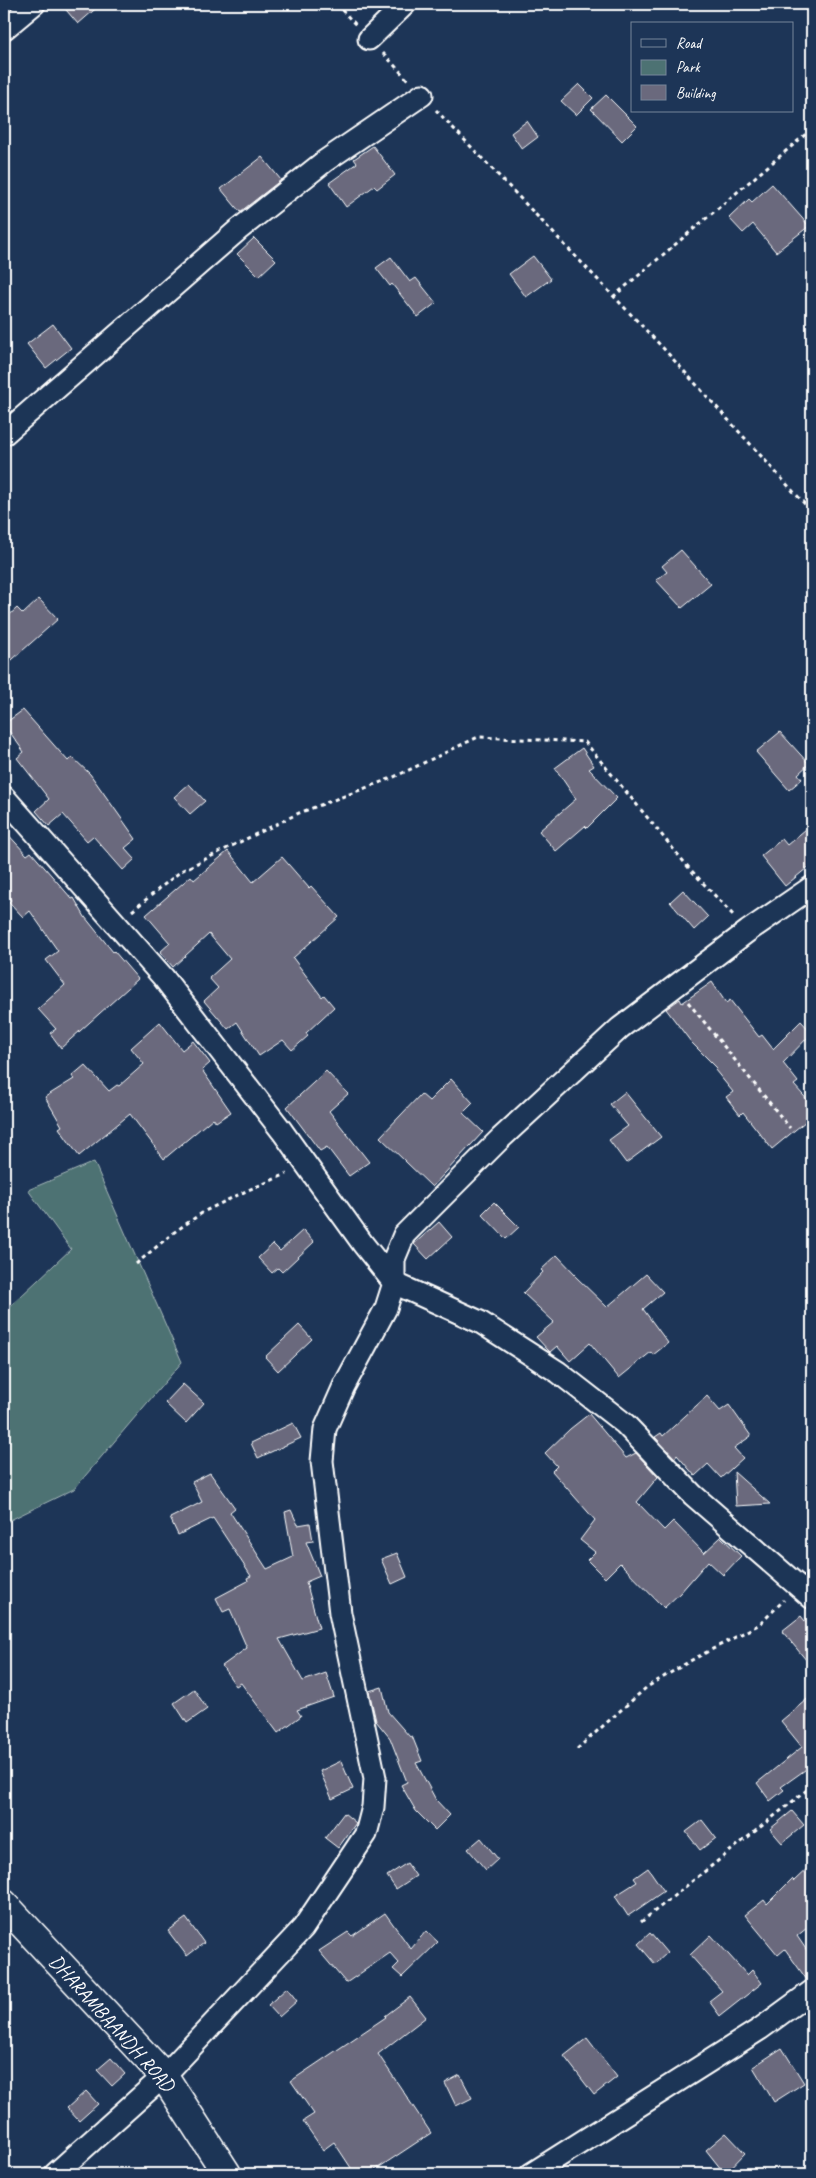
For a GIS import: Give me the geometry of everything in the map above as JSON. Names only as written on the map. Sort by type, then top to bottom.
[{"type":"main road","name":"DHARAMBAANDH ROAD","points":[[4,1904],[164,2076],[227,2174]]},
{"type":"street","points":[[4,30],[34,4]]},
{"type":"street","points":[[369,39],[405,4]]},
{"type":"street","points":[[4,434],[238,230],[325,161],[422,95]]},
{"type":"street","points":[[4,797],[163,977],[394,1283],[480,1322],[558,1372],[625,1424],[693,1495],[805,1592]]},
{"type":"street","points":[[55,2174],[164,2076],[303,1928],[366,1834],[373,1807],[375,1778],[340,1613],[322,1461],[325,1429],[344,1386],[386,1308],[394,1283],[394,1259],[404,1235],[500,1139],[613,1034],[748,931],[812,887]]},
{"type":"street","points":[[531,2174],[760,2029],[812,1991]]},
{"type":"path","points":[[336,4],[663,348],[812,512]]},
{"type":"path","points":[[613,297],[812,129]]},
{"type":"path","points":[[116,924],[181,871],[299,813],[392,778],[478,737],[585,742],[689,868],[748,931]]},
{"type":"path","points":[[675,986],[790,1128]]},
{"type":"path","points":[[136,1264],[173,1233],[205,1212],[248,1190],[284,1175],[305,1163]]},
{"type":"path","points":[[577,1749],[647,1687],[690,1660],[760,1624],[805,1592]]},
{"type":"path","points":[[641,1922],[812,1786]]},
{"type":"green space","points":[[94,1162],[182,1362],[74,1489],[4,1523],[4,1312],[71,1249],[28,1190]]},
{"type":"building","points":[[61,4],[101,4],[78,24]]},
{"type":"building","points":[[579,84],[593,98],[576,115],[561,101]]},
{"type":"building","points":[[606,95],[637,126],[622,141],[591,109]]},
{"type":"building","points":[[527,121],[538,137],[522,149],[511,133]]},
{"type":"building","points":[[373,146],[395,175],[377,189],[374,186],[346,207],[329,183],[357,163],[354,159]]},
{"type":"building","points":[[262,157],[281,180],[240,212],[221,189]]},
{"type":"building","points":[[772,184],[809,226],[776,252],[753,224],[743,233],[729,218],[749,199],[752,202]]},
{"type":"building","points":[[254,238],[276,260],[259,276],[237,254]]},
{"type":"building","points":[[533,256],[551,279],[526,297],[509,274]]},
{"type":"building","points":[[391,257],[410,282],[416,278],[436,303],[418,317],[392,284],[390,286],[376,268]]},
{"type":"building","points":[[53,324],[71,348],[46,368],[27,344]]},
{"type":"building","points":[[681,550],[711,584],[682,608],[656,580],[667,572],[662,566]]},
{"type":"building","points":[[39,599],[58,619],[4,667],[4,620],[17,608],[23,614]]},
{"type":"building","points":[[23,710],[68,761],[72,757],[90,774],[136,839],[125,848],[135,859],[123,870],[93,836],[87,841],[63,814],[49,826],[36,811],[49,799],[17,758],[24,752],[4,724]]},
{"type":"building","points":[[780,732],[809,764],[798,774],[802,779],[789,790],[756,752]]},
{"type":"building","points":[[582,748],[594,766],[589,769],[617,798],[587,828],[585,826],[556,851],[539,831],[576,799],[555,768]]},
{"type":"building","points":[[189,784],[205,801],[190,814],[174,797]]},
{"type":"building","points":[[812,824],[812,864],[785,886],[761,856],[782,839],[787,845]]},
{"type":"building","points":[[4,830],[27,855],[31,852],[72,899],[74,898],[85,917],[138,979],[61,1048],[50,1033],[56,1029],[38,1009],[65,985],[46,960],[58,951],[30,911],[23,917],[9,902],[11,900],[4,892]]},
{"type":"building","points":[[228,851],[253,882],[282,857],[309,888],[311,886],[339,917],[293,958],[322,997],[324,995],[334,1007],[306,1033],[308,1036],[292,1050],[283,1040],[259,1056],[237,1022],[228,1029],[204,1001],[218,988],[209,978],[230,959],[209,934],[173,967],[160,952],[170,943],[146,915],[191,876],[194,880]]},
{"type":"building","points":[[683,890],[708,917],[694,930],[670,902]]},
{"type":"building","points":[[712,982],[726,1003],[730,1000],[759,1037],[762,1035],[773,1049],[801,1021],[812,1033],[783,1063],[798,1082],[794,1085],[812,1105],[812,1116],[772,1149],[743,1112],[740,1115],[726,1097],[733,1092],[715,1070],[717,1068],[691,1042],[666,1009],[680,999],[682,1003]]},
{"type":"building","points":[[160,1022],[182,1050],[193,1041],[210,1063],[202,1070],[231,1112],[216,1122],[213,1118],[164,1159],[130,1114],[79,1156],[59,1128],[62,1126],[45,1097],[74,1079],[72,1076],[85,1065],[109,1091],[117,1085],[119,1086],[144,1064],[131,1048]]},
{"type":"building","points":[[326,1071],[348,1094],[329,1111],[369,1162],[349,1176],[327,1147],[320,1151],[287,1107]]},
{"type":"building","points":[[451,1079],[473,1103],[463,1113],[483,1132],[432,1187],[380,1137],[421,1094],[429,1101]]},
{"type":"building","points":[[625,1092],[661,1137],[626,1163],[609,1140],[628,1126],[610,1104]]},
{"type":"building","points":[[494,1202],[519,1227],[506,1239],[482,1214]]},
{"type":"building","points":[[439,1222],[452,1237],[428,1259],[414,1244]]},
{"type":"building","points":[[303,1230],[314,1242],[282,1272],[278,1268],[272,1273],[258,1258],[273,1244],[280,1251]]},
{"type":"building","points":[[557,1255],[575,1276],[607,1307],[646,1274],[663,1292],[643,1309],[668,1343],[653,1355],[651,1352],[619,1378],[590,1343],[570,1361],[557,1346],[550,1352],[536,1337],[554,1322],[523,1293],[543,1272],[541,1270]]},
{"type":"building","points":[[299,1325],[312,1339],[278,1371],[265,1357]]},
{"type":"building","points":[[183,1384],[204,1403],[186,1423],[165,1403]]},
{"type":"building","points":[[707,1396],[720,1411],[729,1405],[751,1436],[734,1448],[743,1458],[721,1478],[708,1464],[695,1476],[677,1455],[675,1458],[655,1437],[661,1433],[663,1436]]},
{"type":"building","points":[[589,1414],[626,1458],[636,1453],[658,1477],[637,1502],[664,1530],[673,1521],[704,1553],[721,1537],[741,1556],[723,1575],[708,1561],[664,1608],[620,1563],[605,1578],[587,1560],[595,1552],[580,1540],[595,1520],[552,1471],[557,1466],[545,1453]]},
{"type":"building","points":[[293,1423],[301,1438],[258,1458],[251,1443]]},
{"type":"building","points":[[734,1472],[770,1504],[736,1506]]},
{"type":"building","points":[[210,1473],[235,1508],[230,1512],[267,1569],[293,1557],[285,1512],[291,1510],[298,1525],[310,1523],[313,1541],[306,1542],[320,1576],[306,1582],[319,1628],[279,1639],[303,1681],[326,1673],[334,1697],[297,1710],[301,1716],[278,1733],[241,1683],[236,1686],[222,1666],[247,1648],[230,1609],[223,1612],[216,1598],[248,1581],[247,1578],[251,1576],[213,1518],[178,1535],[170,1518],[202,1502],[192,1482]]},
{"type":"building","points":[[397,1553],[407,1577],[392,1584],[381,1559]]},
{"type":"building","points":[[801,1616],[812,1630],[812,1667],[782,1631]]},
{"type":"building","points":[[382,1687],[388,1712],[410,1737],[412,1736],[422,1761],[416,1763],[436,1800],[450,1815],[435,1830],[416,1811],[401,1785],[407,1782],[390,1738],[376,1721],[369,1691]]},
{"type":"building","points":[[194,1689],[207,1709],[187,1723],[174,1703]]},
{"type":"building","points":[[812,1695],[812,1765],[781,1787],[784,1790],[770,1801],[757,1783],[802,1747],[781,1721]]},
{"type":"building","points":[[341,1761],[353,1789],[332,1799],[320,1771]]},
{"type":"building","points":[[792,1811],[804,1825],[782,1843],[770,1829]]},
{"type":"building","points":[[344,1813],[356,1823],[338,1848],[325,1838]]},
{"type":"building","points":[[702,1820],[716,1838],[700,1850],[686,1832]]},
{"type":"building","points":[[481,1838],[498,1859],[486,1870],[468,1849]]},
{"type":"building","points":[[407,1863],[416,1876],[396,1889],[387,1876]]},
{"type":"building","points":[[812,1864],[812,1924],[797,1936],[812,1958],[812,1979],[807,1980],[785,1949],[778,1955],[745,1915],[764,1900],[767,1904],[792,1879],[794,1881]]},
{"type":"building","points":[[648,1868],[664,1891],[628,1916],[615,1896],[637,1882],[634,1878]]},
{"type":"building","points":[[385,1913],[411,1949],[426,1931],[438,1942],[402,1977],[393,1969],[399,1963],[390,1953],[346,1983],[319,1951],[348,1932],[352,1936]]},
{"type":"building","points":[[186,1918],[204,1943],[187,1956],[168,1931]]},
{"type":"building","points":[[650,1933],[667,1953],[655,1964],[638,1944]]},
{"type":"building","points":[[711,1935],[747,1975],[752,1970],[762,1983],[720,2016],[709,2001],[722,1991],[690,1955]]},
{"type":"building","points":[[287,1988],[297,2001],[279,2017],[268,2005]]},
{"type":"building","points":[[410,1997],[426,2017],[378,2054],[431,2133],[369,2174],[355,2174],[334,2142],[323,2150],[303,2121],[314,2114],[291,2081],[386,2017]]},
{"type":"building","points":[[587,2038],[617,2077],[594,2095],[564,2056]]},
{"type":"building","points":[[782,2048],[804,2083],[774,2102],[753,2067]]},
{"type":"building","points":[[111,2058],[125,2074],[112,2086],[97,2070]]},
{"type":"building","points":[[460,2075],[472,2098],[456,2106],[445,2083]]},
{"type":"building","points":[[86,2091],[98,2104],[79,2121],[67,2108]]},
{"type":"building","points":[[726,2133],[745,2153],[725,2174],[706,2150]]}]
